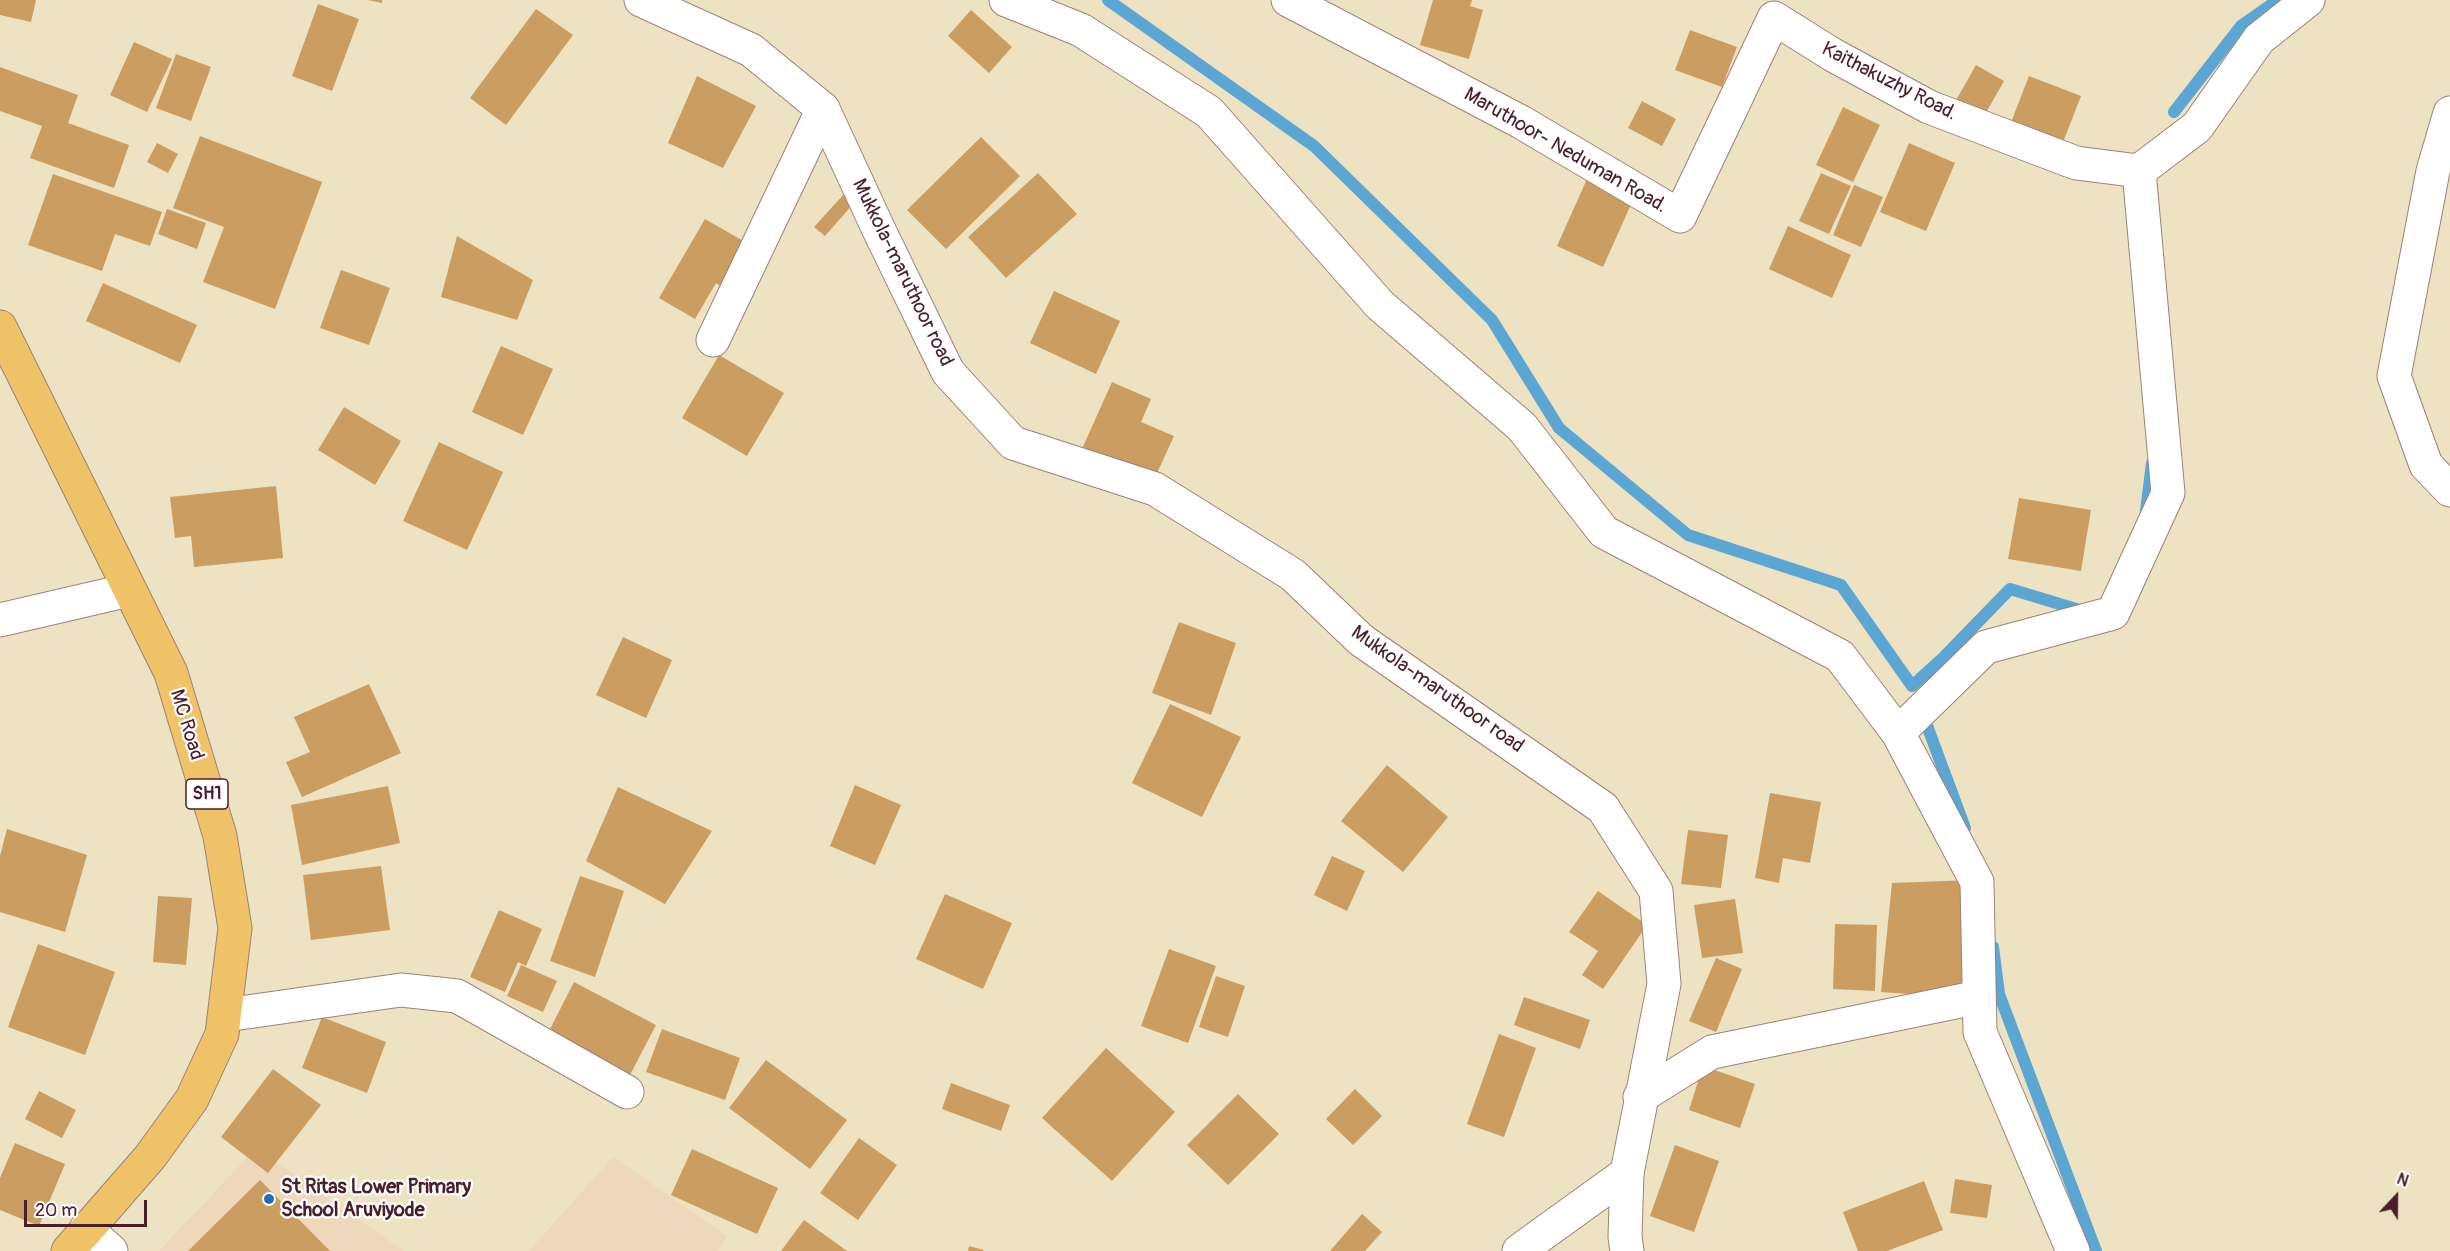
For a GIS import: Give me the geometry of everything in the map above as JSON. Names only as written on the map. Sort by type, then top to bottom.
[{"type":"main road","name":"MC Road","points":[[0,327],[171,673],[220,836],[235,928],[222,1034],[192,1098],[150,1157],[77,1240]]},
{"type":"street","name":"Mukkola-maruthoor road","points":[[641,0],[751,50],[823,109],[948,372],[1013,443],[1155,489],[1293,575],[1361,640],[1603,808],[1656,891],[1664,984],[1640,1097],[1627,1173],[1625,1237],[1628,1251]]},
{"type":"street","points":[[1006,0],[1081,30],[1209,112],[1380,305],[1522,427],[1604,532],[1840,656],[1899,732],[1977,882],[1980,1032],[2073,1251]]},
{"type":"street","name":"Maruthoor- Neduman Road.","points":[[1288,0],[1521,122],[1680,216],[1774,18]]},
{"type":"street","points":[[1899,732],[1986,647],[2113,613],[2168,493],[2139,171],[2197,128],[2259,39],[2308,0]]},
{"type":"street","name":"Kaithakuzhy Road.","points":[[1774,18],[1833,55],[1929,107],[2076,163],[2139,171]]},
{"type":"street","points":[[713,340],[823,109]]},
{"type":"street","points":[[2450,113],[2433,171],[2394,376],[2426,465],[2450,490]]},
{"type":"street","points":[[0,620],[73,605],[129,590]]},
{"type":"street","points":[[226,1015],[401,990],[457,996],[627,1092]]},
{"type":"street","points":[[1640,1097],[1712,1052],[1979,997]]},
{"type":"street","points":[[1519,1251],[1627,1173]]},
{"type":"street","points":[[77,1240],[111,1251]]},
{"type":"shaded area","name":"St Ritas Lower Primary School Aruviyode","points":[[256,1148],[404,1251],[159,1251]]},
{"type":"shaded area","points":[[613,1157],[727,1236],[717,1251],[529,1251]]},
{"type":"building","points":[[0,0],[36,0],[31,22],[0,15]]},
{"type":"building","points":[[1433,0],[1472,0],[1470,6],[1483,10],[1469,59],[1420,45]]},
{"type":"building","points":[[318,4],[359,19],[332,91],[292,76]]},
{"type":"building","points":[[536,9],[573,35],[506,125],[470,98]]},
{"type":"building","points":[[971,10],[1012,47],[989,73],[948,36]]},
{"type":"building","points":[[1690,30],[1737,47],[1722,87],[1675,70]]},
{"type":"building","points":[[134,42],[172,59],[147,112],[110,95]]},
{"type":"building","points":[[176,54],[211,67],[191,121],[156,108]]},
{"type":"building","points":[[1976,65],[2004,81],[1983,118],[1955,102]]},
{"type":"building","points":[[0,67],[78,95],[68,123],[129,145],[114,188],[30,158],[42,126],[0,111]]},
{"type":"building","points":[[697,76],[756,106],[723,168],[668,143]]},
{"type":"building","points":[[2029,76],[2081,96],[2060,150],[2008,130]]},
{"type":"building","points":[[1642,101],[1676,119],[1662,146],[1628,128]]},
{"type":"building","points":[[1843,107],[1880,125],[1853,182],[1816,165]]},
{"type":"building","points":[[200,136],[322,182],[275,309],[203,282],[224,227],[173,208]]},
{"type":"building","points":[[981,137],[1020,176],[946,249],[907,210]]},
{"type":"building","points":[[157,143],[178,154],[168,173],[147,162]]},
{"type":"building","points":[[1909,143],[1955,163],[1926,231],[1880,212]]},
{"type":"building","points":[[1038,173],[1077,214],[1006,278],[968,237]]},
{"type":"building","points":[[1821,173],[1851,186],[1829,234],[1799,221]]},
{"type":"building","points":[[53,174],[162,212],[150,246],[115,234],[102,271],[28,245]]},
{"type":"building","points":[[1587,179],[1633,200],[1603,267],[1557,246]]},
{"type":"building","points":[[1854,185],[1883,197],[1861,247],[1833,235]]},
{"type":"building","points":[[844,194],[854,203],[825,236],[814,227]]},
{"type":"building","points":[[167,209],[206,223],[197,249],[158,234]]},
{"type":"building","points":[[705,219],[752,246],[726,290],[716,283],[695,319],[659,298]]},
{"type":"building","points":[[1788,226],[1851,255],[1832,298],[1769,269]]},
{"type":"building","points":[[457,236],[533,280],[517,320],[441,297]]},
{"type":"building","points":[[341,270],[390,288],[369,345],[320,328]]},
{"type":"building","points":[[103,283],[197,325],[180,363],[86,321]]},
{"type":"building","points":[[1054,291],[1120,321],[1096,374],[1030,343]]},
{"type":"building","points":[[501,346],[553,369],[523,435],[472,412]]},
{"type":"building","points":[[719,355],[784,393],[747,456],[682,418]]},
{"type":"building","points":[[1112,382],[1151,399],[1141,422],[1174,436],[1153,482],[1081,451]]},
{"type":"building","points":[[344,407],[401,441],[375,485],[318,450]]},
{"type":"building","points":[[439,442],[503,472],[467,550],[403,521]]},
{"type":"building","points":[[276,486],[283,558],[194,567],[191,536],[175,538],[170,497]]},
{"type":"building","points":[[2019,498],[2091,510],[2081,571],[2008,559]]},
{"type":"building","points":[[1179,622],[1236,643],[1211,715],[1152,693]]},
{"type":"building","points":[[623,637],[672,660],[646,718],[596,695]]},
{"type":"building","points":[[369,684],[401,753],[302,797],[286,762],[310,752],[294,717]]},
{"type":"building","points":[[1170,704],[1241,737],[1202,817],[1132,783]]},
{"type":"building","points":[[1387,765],[1448,817],[1403,872],[1341,821]]},
{"type":"building","points":[[855,785],[901,805],[875,865],[830,846]]},
{"type":"building","points":[[388,786],[400,843],[302,865],[291,805]]},
{"type":"building","points":[[618,787],[712,831],[665,904],[586,861]]},
{"type":"building","points":[[1770,793],[1821,802],[1810,863],[1783,858],[1779,883],[1755,878]]},
{"type":"building","points":[[7,829],[87,855],[65,932],[0,912],[0,856]]},
{"type":"building","points":[[1688,830],[1728,835],[1721,888],[1681,884]]},
{"type":"building","points":[[1332,856],[1365,871],[1347,911],[1314,895]]},
{"type":"building","points":[[381,866],[390,930],[311,940],[303,875]]},
{"type":"building","points":[[580,876],[624,891],[595,977],[550,961]]},
{"type":"building","points":[[1972,880],[1970,998],[1881,992],[1892,883]]},
{"type":"building","points":[[1598,891],[1647,925],[1603,989],[1582,975],[1598,951],[1569,932]]},
{"type":"building","points":[[945,894],[1012,923],[983,989],[916,959]]},
{"type":"building","points":[[158,896],[192,898],[186,965],[153,962]]},
{"type":"building","points":[[1735,899],[1743,953],[1702,958],[1694,905]]},
{"type":"building","points":[[499,910],[542,929],[526,966],[518,962],[505,992],[470,977]]},
{"type":"building","points":[[1835,924],[1877,925],[1875,991],[1833,989]]},
{"type":"building","points":[[38,944],[115,972],[85,1055],[8,1027]]},
{"type":"building","points":[[1169,949],[1216,966],[1188,1043],[1141,1026]]},
{"type":"building","points":[[1716,958],[1742,969],[1716,1032],[1689,1021]]},
{"type":"building","points":[[521,965],[557,981],[543,1012],[507,996]]},
{"type":"building","points":[[1216,976],[1245,986],[1228,1037],[1199,1027]]},
{"type":"building","points":[[574,982],[656,1025],[629,1077],[547,1035]]},
{"type":"building","points":[[1524,997],[1590,1020],[1580,1049],[1514,1025]]},
{"type":"building","points":[[322,1017],[386,1042],[367,1093],[302,1068]]},
{"type":"building","points":[[662,1029],[740,1058],[725,1100],[646,1072]]},
{"type":"building","points":[[1499,1034],[1536,1048],[1504,1137],[1467,1124]]},
{"type":"building","points":[[1106,1048],[1175,1112],[1112,1181],[1042,1118]]},
{"type":"building","points":[[766,1060],[847,1120],[810,1169],[729,1108]]},
{"type":"building","points":[[1703,1066],[1755,1084],[1740,1128],[1689,1110]]},
{"type":"building","points":[[273,1069],[321,1105],[268,1173],[221,1137]]},
{"type":"building","points":[[951,1083],[1010,1105],[1001,1131],[942,1109]]},
{"type":"building","points":[[1355,1089],[1382,1116],[1353,1145],[1326,1119]]},
{"type":"building","points":[[39,1091],[76,1110],[62,1138],[25,1119]]},
{"type":"building","points":[[1238,1094],[1279,1134],[1228,1185],[1187,1145]]},
{"type":"building","points":[[859,1138],[897,1165],[858,1220],[820,1193]]},
{"type":"building","points":[[15,1143],[65,1164],[39,1226],[0,1210],[0,1178]]},
{"type":"building","points":[[1675,1145],[1719,1161],[1694,1232],[1650,1216]]},
{"type":"building","points":[[692,1149],[778,1188],[757,1234],[671,1195]]},
{"type":"building","points":[[1955,1179],[1992,1185],[1987,1218],[1950,1213]]},
{"type":"building","name":"St Ritas Lower Primary School Aruviyode","points":[[260,1180],[330,1251],[188,1251]]},
{"type":"building","points":[[1924,1181],[1943,1230],[1887,1251],[1858,1251],[1843,1212]]},
{"type":"building","points":[[1362,1214],[1382,1232],[1365,1251],[1330,1251]]},
{"type":"building","points":[[804,1220],[847,1251],[781,1251]]},
{"type":"building","points":[[969,1246],[984,1250],[968,1251]]},
{"type":"waterway","points":[[1108,0],[1314,146],[1492,320],[1559,428],[1688,535],[1841,585],[1912,686],[1943,658],[2010,589],[2086,612]]},
{"type":"waterway","points":[[2174,112],[2241,26],[2278,0]]},
{"type":"waterway","points":[[2146,511],[2152,463]]},
{"type":"waterway","points":[[1922,712],[1965,828]]},
{"type":"waterway","points":[[1993,947],[1999,994],[2096,1251]]},
{"type":"place","name":"St Ritas Lower Primary School Aruviyode","points":[[269,1199]]}]
